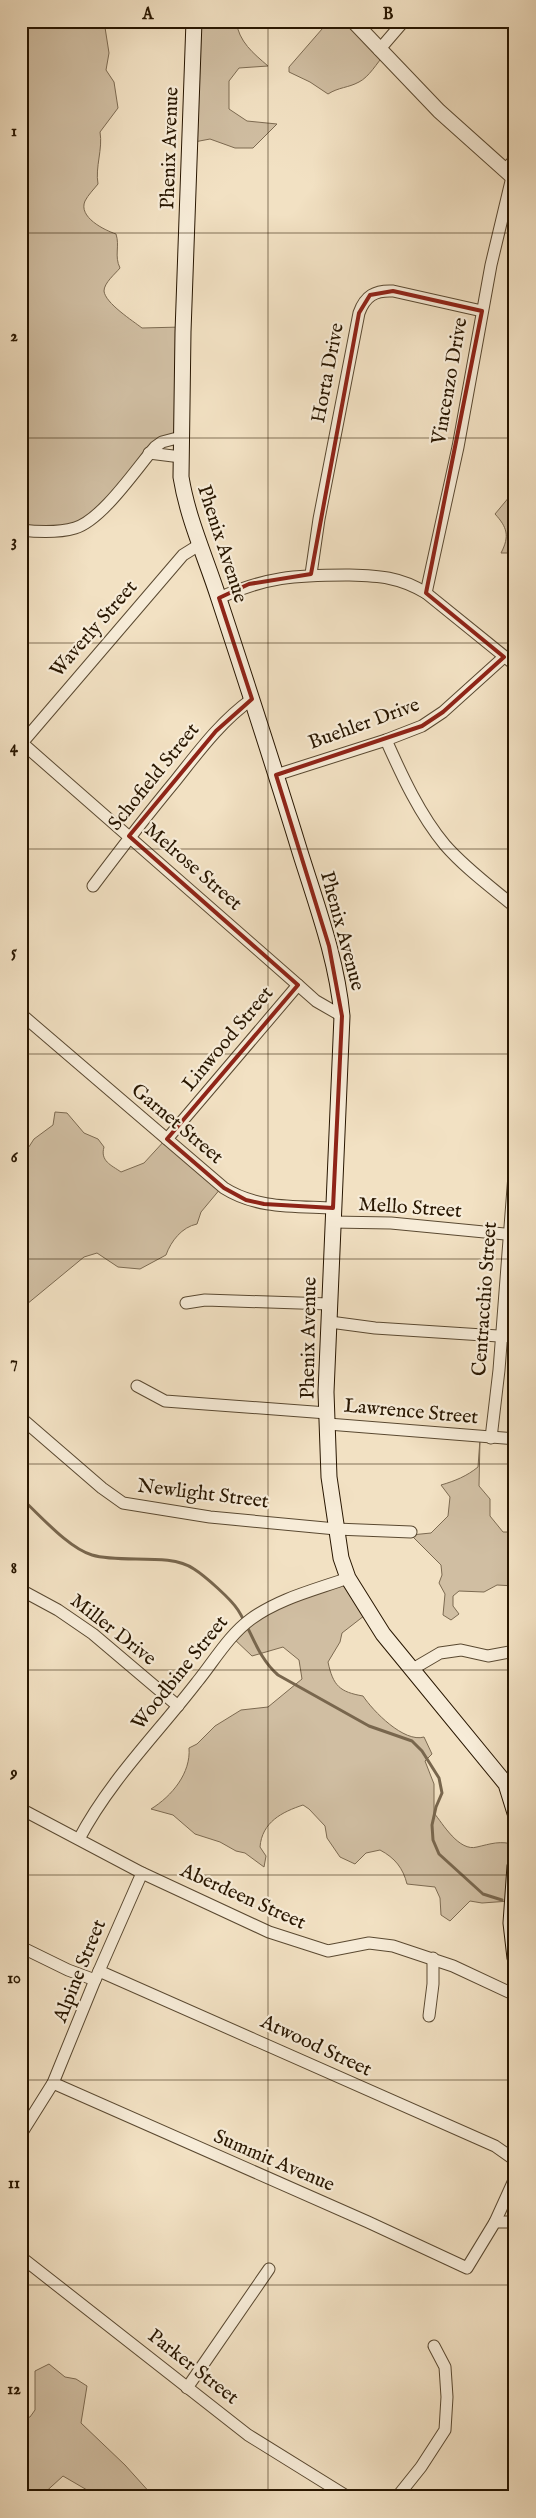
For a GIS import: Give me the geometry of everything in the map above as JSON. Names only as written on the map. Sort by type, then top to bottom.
[{"type":"main road","name":"Phenix Avenue","points":[[194,21],[181,477],[184,496],[199,545],[219,598],[252,699],[329,946],[340,992],[342,1016],[332,1215],[330,1322],[326,1392],[329,1477],[341,1558],[348,1578],[365,1607],[411,1670],[506,1784],[514,1804]]},
{"type":"main road","points":[[515,1866],[511,1923],[515,1958]]},
{"type":"street","points":[[352,21],[429,100],[511,175],[515,159]]},
{"type":"street","points":[[379,50],[404,21]]},
{"type":"street","name":"Vincenzo Drive","points":[[426,593],[458,448],[482,311],[511,175]]},
{"type":"street","name":"Horta Drive","points":[[311,574],[319,519],[358,313],[362,304],[370,295],[384,290],[482,311]]},
{"type":"street","points":[[21,530],[42,532],[75,528],[83,524],[106,505],[149,454],[162,442],[181,437]]},
{"type":"street","points":[[149,454],[181,457]]},
{"type":"street","name":"Waverly Street","points":[[22,742],[183,555],[199,545]]},
{"type":"street","points":[[219,598],[249,584],[274,578],[311,574],[393,577],[412,584],[426,593],[515,665]]},
{"type":"street","name":"Buehler Drive","points":[[276,776],[386,740],[434,719],[504,657]]},
{"type":"street","name":"Schofield Street","points":[[93,886],[129,836],[216,731],[252,699]]},
{"type":"street","points":[[386,740],[416,801],[433,829],[459,859],[515,907]]},
{"type":"street","name":"Melrose Street","points":[[22,742],[298,985],[342,1016]]},
{"type":"street","name":"Linwood Street","points":[[167,1139],[298,985]]},
{"type":"street","name":"Garnet Street","points":[[21,1014],[224,1188],[246,1200],[332,1215]]},
{"type":"street","name":"Centracchio Street","points":[[491,1438],[512,1235],[515,1162]]},
{"type":"street","name":"Mello Street","points":[[332,1215],[391,1224],[512,1235]]},
{"type":"street","points":[[186,1303],[205,1300],[329,1304]]},
{"type":"street","points":[[330,1322],[374,1328],[515,1337]]},
{"type":"street","name":"Lawrence Street","points":[[137,1386],[165,1402],[491,1438],[515,1439]]},
{"type":"street","name":"Newlight Street","points":[[21,1418],[102,1488],[123,1503],[210,1516],[336,1529],[411,1532]]},
{"type":"street","name":"Woodbine Street","points":[[79,1839],[105,1794],[222,1650],[250,1620],[278,1602],[348,1578]]},
{"type":"street","name":"Miller Drive","points":[[21,1590],[58,1610],[93,1634],[178,1706]]},
{"type":"street","points":[[411,1670],[440,1653],[461,1650],[488,1656],[515,1651]]},
{"type":"street","name":"Aberdeen Street","points":[[21,1810],[142,1873],[269,1932],[328,1951],[369,1943],[393,1946],[433,1958],[515,1995]]},
{"type":"street","name":"Alpine Street","points":[[53,2083],[97,1975],[142,1873]]},
{"type":"street","name":"Atwood Street","points":[[21,1947],[68,1970],[97,1975],[495,2146],[515,2160]]},
{"type":"street","points":[[428,2016],[433,1984],[433,1958]]},
{"type":"street","points":[[21,2134],[53,2083]]},
{"type":"street","name":"Summit Avenue","points":[[53,2083],[263,2178],[345,2211],[467,2268],[494,2222]]},
{"type":"street","points":[[515,2178],[494,2222],[515,2222]]},
{"type":"street","name":"Parker Street","points":[[21,2257],[264,2446],[348,2497]]},
{"type":"street","points":[[187,2388],[269,2269]]},
{"type":"street","points":[[397,2497],[420,2468],[445,2430],[448,2397],[445,2367],[434,2346]]},
{"type":"highlighted area","points":[[393,291],[482,311],[426,593],[504,657],[443,712],[422,726],[276,775],[329,946],[342,1016],[333,1208],[264,1204],[246,1200],[224,1188],[167,1139],[298,985],[129,836],[216,731],[252,699],[219,598],[249,584],[311,574],[359,313],[370,295]]},
{"type":"shaded area","points":[[21,21],[104,21],[109,53],[106,70],[114,82],[118,108],[100,132],[98,184],[86,199],[84,207],[85,212],[93,222],[116,234],[117,238],[117,259],[120,268],[108,282],[104,291],[114,306],[142,328],[182,327],[181,433],[161,442],[88,524],[21,531]]},
{"type":"shaded area","points":[[194,21],[236,21],[243,41],[268,66],[239,68],[229,81],[229,109],[247,121],[277,124],[253,148],[235,148],[210,139],[189,143]]},
{"type":"shaded area","points":[[329,21],[354,21],[384,55],[363,80],[328,94],[310,82],[289,72],[289,67]]},
{"type":"shaded area","points":[[515,480],[515,553],[501,553],[506,542],[506,532],[495,514],[510,496],[511,484]]},
{"type":"shaded area","points":[[55,1112],[67,1113],[84,1133],[98,1139],[104,1147],[105,1159],[110,1165],[121,1172],[144,1163],[166,1139],[221,1188],[201,1212],[197,1224],[187,1228],[178,1235],[166,1255],[140,1269],[118,1267],[97,1253],[84,1257],[21,1309],[21,1159],[34,1139],[53,1125]]},
{"type":"shaded area","points":[[480,1439],[479,1486],[490,1499],[490,1516],[503,1532],[515,1532],[515,1586],[497,1585],[484,1592],[459,1591],[453,1596],[453,1606],[459,1614],[451,1620],[443,1615],[445,1594],[439,1583],[442,1575],[441,1565],[411,1535],[431,1533],[448,1516],[450,1497],[441,1485],[461,1478],[478,1467]]},
{"type":"shaded area","points":[[345,1577],[369,1612],[342,1633],[340,1642],[328,1662],[332,1677],[343,1690],[363,1696],[381,1717],[399,1731],[416,1738],[424,1737],[432,1754],[425,1761],[434,1784],[434,1813],[452,1836],[470,1847],[500,1843],[515,1845],[510,1901],[482,1903],[470,1901],[450,1921],[441,1915],[440,1898],[435,1887],[407,1884],[398,1864],[380,1850],[366,1853],[355,1864],[340,1857],[327,1838],[325,1826],[303,1805],[274,1819],[265,1831],[260,1847],[266,1856],[264,1867],[245,1853],[195,1834],[173,1815],[151,1809],[166,1798],[179,1783],[187,1766],[189,1748],[197,1744],[215,1726],[241,1710],[268,1707],[302,1679],[299,1660],[283,1647],[252,1656],[232,1637],[244,1622]]},
{"type":"shaded area","points":[[49,2364],[65,2377],[76,2379],[87,2386],[81,2423],[125,2465],[152,2495],[149,2497],[99,2497],[63,2476],[40,2497],[21,2497],[21,2419],[30,2417],[35,2410],[35,2371]]},
{"type":"waterway","points":[[21,1498],[73,1546],[92,1555],[117,1559],[159,1559],[184,1564],[194,1569],[218,1588],[235,1605],[260,1653],[278,1675],[369,1726],[412,1741],[422,1751],[439,1778],[442,1793],[436,1807],[432,1825],[433,1840],[439,1854],[483,1894],[502,1900]]}]
